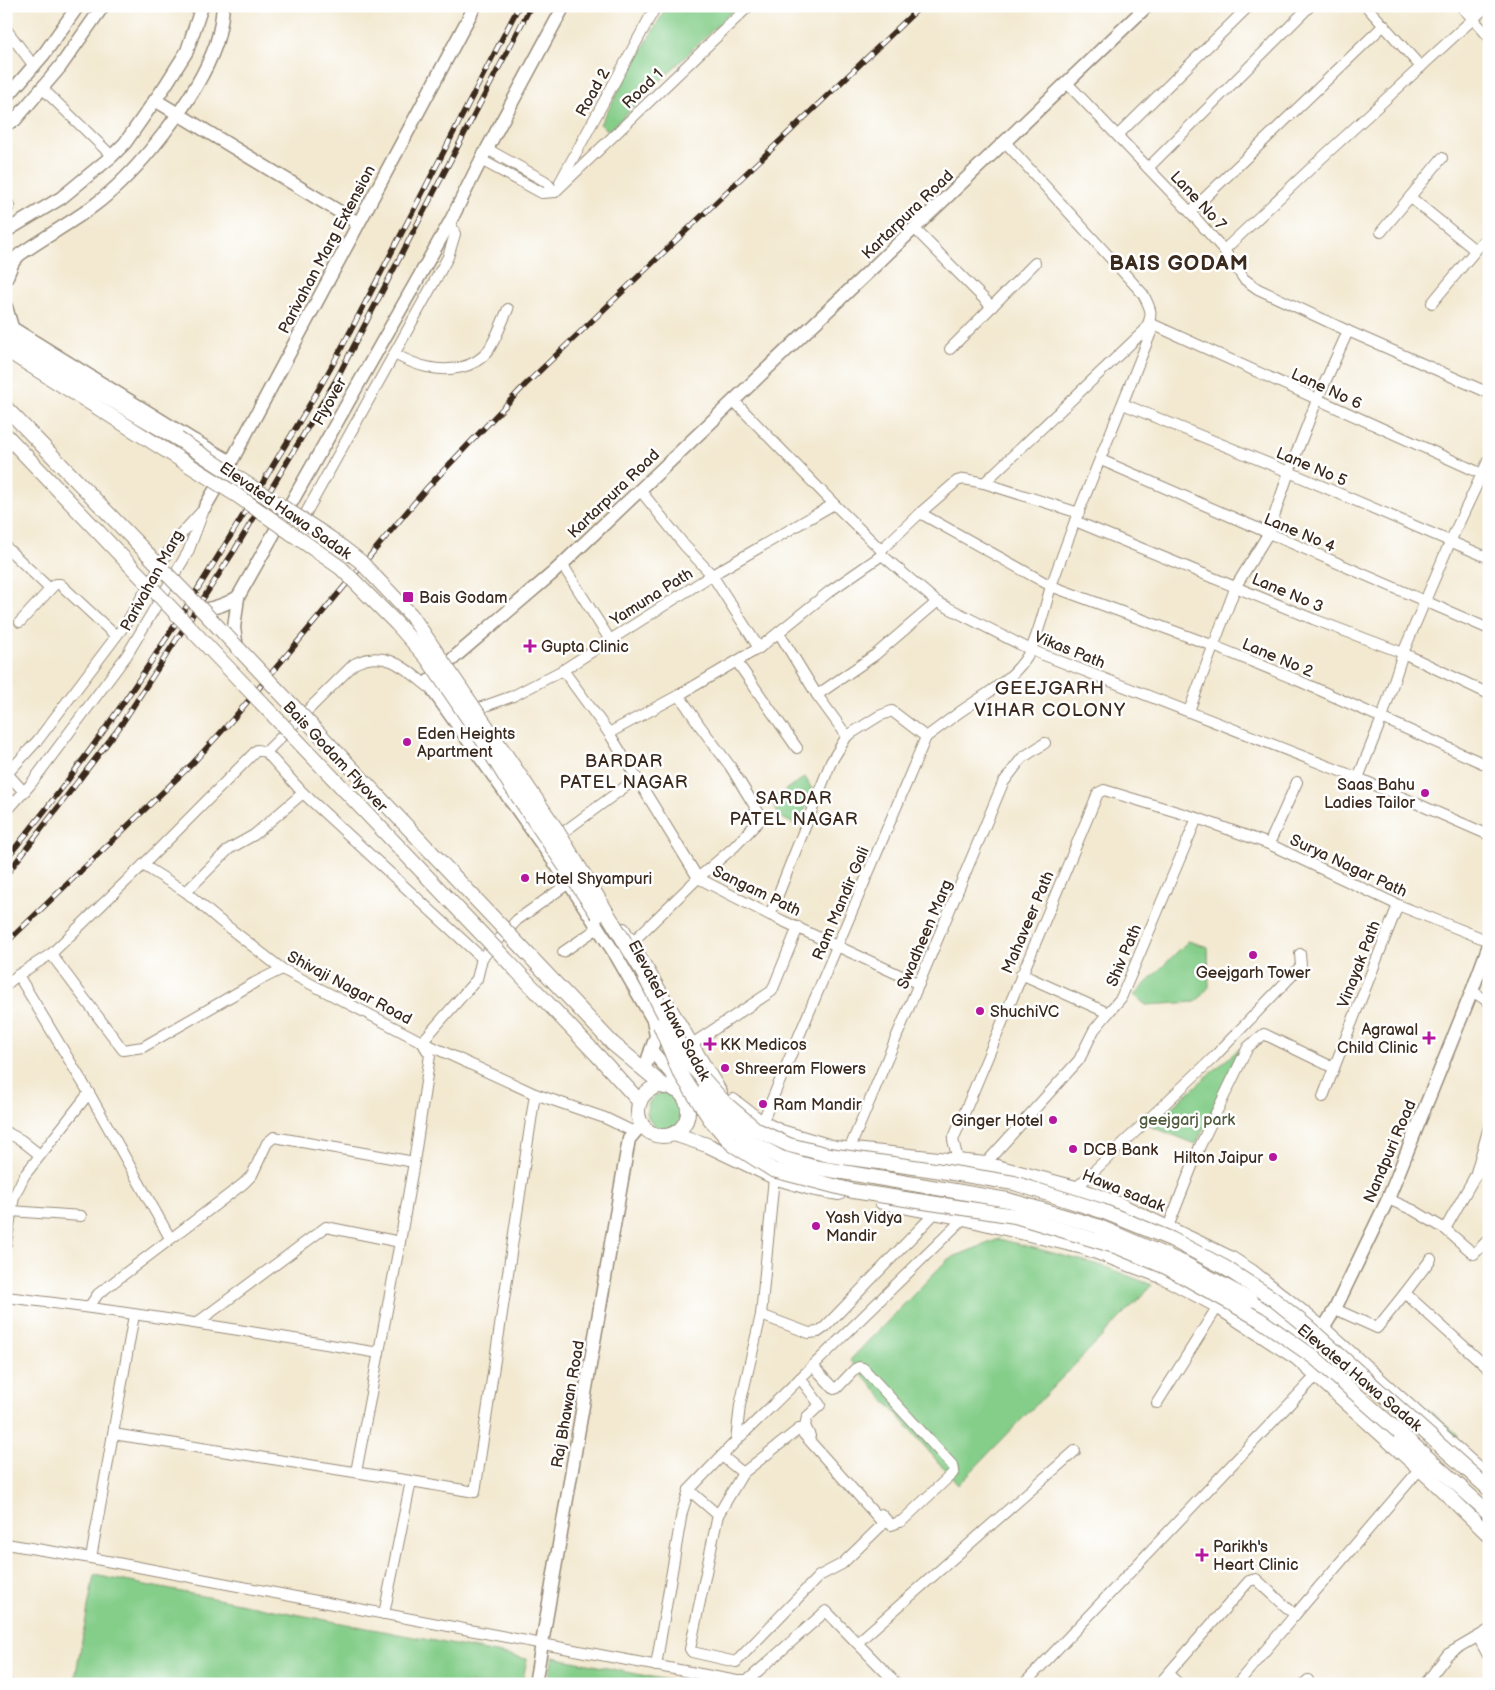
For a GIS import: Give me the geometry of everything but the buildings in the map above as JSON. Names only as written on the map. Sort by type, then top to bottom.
[{"type":"main road","name":"Elevated Hawa Sadak","points":[[8,329],[22,347],[178,439],[330,538],[360,561],[411,615],[554,826],[640,967],[689,1063],[726,1103],[757,1130],[789,1145],[829,1155],[1014,1183],[1102,1211],[1171,1239],[1224,1267],[1272,1298],[1308,1327],[1489,1489]]},
{"type":"main road","name":"Elevated Hawa Sadak","points":[[6,350],[238,496],[341,568],[397,624],[427,658],[451,693],[632,969],[659,1021],[679,1071],[710,1119],[732,1144],[773,1170],[854,1191],[1015,1216],[1118,1247],[1166,1267],[1251,1315],[1315,1358],[1489,1513]]},
{"type":"main road","name":"Bais Godam Flyover","points":[[6,408],[202,610],[612,1043],[644,1070],[675,1089]]},
{"type":"main road","name":"Bais Godam Flyover","points":[[6,435],[640,1102]]},
{"type":"main road","points":[[689,1063],[721,1116],[751,1142],[781,1158],[813,1167],[1008,1200],[1097,1226],[1183,1263],[1250,1300],[1310,1344]]},
{"type":"main road","points":[[675,1089],[685,1099],[688,1107],[686,1123],[674,1134],[667,1136],[653,1134],[638,1128],[640,1102],[650,1090],[657,1087],[722,1092]]},
{"type":"main road","name":"Hawa sadak","points":[[722,1092],[762,1123],[781,1132],[834,1148],[985,1164],[1076,1188],[1116,1203],[1230,1258],[1252,1272],[1323,1329],[1489,1479]]},
{"type":"main road","points":[[674,1134],[707,1145],[774,1177],[811,1188],[964,1218],[1083,1247],[1164,1276],[1218,1306],[1297,1358],[1420,1469],[1489,1535]]},
{"type":"main road","points":[[888,1203],[896,1154]]},
{"type":"street","points":[[6,98],[34,66],[78,6]]},
{"type":"street","points":[[6,124],[15,120],[60,67],[103,6]]},
{"type":"street","points":[[6,231],[61,198],[125,143],[187,51],[202,6]]},
{"type":"street","points":[[6,279],[10,258],[19,255],[92,207],[114,189],[155,144],[200,78],[212,53],[221,23],[223,6]]},
{"type":"street","name":"Parivahan Marg Extension","points":[[205,507],[231,462],[475,6]]},
{"type":"street","name":"Flyover","points":[[237,648],[234,628],[238,597],[450,222],[564,6]]},
{"type":"street","name":"Road 2","points":[[555,192],[656,6]]},
{"type":"street","name":"Road 1","points":[[555,192],[749,6]]},
{"type":"street","name":"Kartarpura Road","points":[[432,686],[448,663],[562,564],[1147,6]]},
{"type":"street","points":[[1118,135],[1249,6]]},
{"type":"street","points":[[1148,168],[1310,6]]},
{"type":"street","points":[[1366,6],[1421,67]]},
{"type":"street","points":[[1460,6],[1489,36]]},
{"type":"street","points":[[1224,250],[1487,6]]},
{"type":"street","points":[[1190,212],[1384,25]]},
{"type":"street","points":[[6,29],[34,66]]},
{"type":"street","name":"Lane No 7","points":[[1067,83],[1190,212],[1224,250],[1244,279],[1258,289],[1348,332],[1489,393]]},
{"type":"street","points":[[42,88],[112,156]]},
{"type":"street","points":[[155,100],[358,223]]},
{"type":"street","points":[[984,483],[1146,330],[1150,322],[1151,310],[1143,294],[1005,142]]},
{"type":"street","points":[[484,155],[545,181],[555,192]]},
{"type":"street","points":[[1381,232],[1442,158]]},
{"type":"street","points":[[1410,197],[1475,250]]},
{"type":"street","points":[[302,520],[448,257],[456,234],[450,222]]},
{"type":"street","points":[[915,229],[992,307]]},
{"type":"street","points":[[1432,303],[1489,234]]},
{"type":"street","points":[[950,349],[1035,263]]},
{"type":"street","points":[[6,307],[8,329],[231,462]]},
{"type":"street","points":[[394,354],[426,367],[450,370],[464,367],[479,359],[488,350],[508,309]]},
{"type":"street","name":"Lane No 6","points":[[1123,404],[1154,325],[1485,476]]},
{"type":"street","points":[[1189,711],[1236,586],[1268,534],[1289,472],[1348,332]]},
{"type":"street","name":"Vikas Path","points":[[734,401],[881,552],[937,602],[1031,650],[1358,778],[1489,835]]},
{"type":"street","points":[[1031,650],[1051,586],[1123,404]]},
{"type":"street","name":"Lane No 5","points":[[1123,404],[1289,472],[1489,558]]},
{"type":"street","points":[[1358,778],[1382,718],[1403,654],[1424,601],[1450,542],[1485,476],[1489,459]]},
{"type":"street","name":"Lane No 4","points":[[1101,460],[1489,629]]},
{"type":"street","name":"Lane No 3","points":[[609,733],[759,648],[881,552],[920,513],[957,481],[964,479],[984,483],[1077,517],[1313,619],[1403,654],[1489,694]]},
{"type":"street","points":[[640,490],[685,546],[712,575],[759,648]]},
{"type":"street","name":"Yamuna Path","points":[[453,718],[513,696],[564,670],[712,575],[834,504]]},
{"type":"street","name":"Parivahan Marg","points":[[7,774],[38,740],[116,636],[174,542],[205,507]]},
{"type":"street","name":"Parivahan Marg","points":[[6,812],[24,792],[127,655],[188,552],[205,507]]},
{"type":"street","name":"Lane No 2","points":[[920,513],[1051,586],[1214,646],[1297,680],[1489,766]]},
{"type":"street","points":[[6,546],[50,589]]},
{"type":"street","points":[[562,564],[610,640]]},
{"type":"street","points":[[20,622],[55,584],[60,584],[116,636]]},
{"type":"street","points":[[202,610],[228,604],[238,597]]},
{"type":"street","points":[[817,695],[875,655],[937,602]]},
{"type":"street","points":[[779,633],[817,695],[847,736]]},
{"type":"street","name":"Ram Mandir Gali","points":[[762,1123],[926,738],[957,714],[991,692],[1016,670],[1031,650]]},
{"type":"street","points":[[266,752],[354,664],[364,659],[379,657],[394,662],[432,686],[569,884],[617,957],[653,1020],[656,1036],[644,1070]]},
{"type":"street","points":[[737,662],[797,748]]},
{"type":"street","points":[[448,663],[633,942],[722,1092]]},
{"type":"street","name":"Sangam Path","points":[[564,670],[609,733],[698,878],[919,984]]},
{"type":"street","points":[[617,957],[698,878],[734,847],[762,818],[730,766],[679,695]]},
{"type":"street","points":[[770,914],[831,762],[847,736],[879,716],[892,711],[926,738]]},
{"type":"street","name":"Swadheen Marg","points":[[848,1150],[1003,783],[1022,758],[1045,743]]},
{"type":"street","points":[[6,986],[18,975],[51,954],[144,865],[257,750],[266,752],[303,793],[482,958]]},
{"type":"street","points":[[7,774],[24,792]]},
{"type":"street","points":[[543,847],[637,778]]},
{"type":"street","points":[[1269,844],[1297,782]]},
{"type":"street","name":"Mahaveer Path","points":[[958,1160],[953,1140],[1098,793],[1104,790],[1197,818]]},
{"type":"street","points":[[186,892],[229,849],[254,835],[303,793]]},
{"type":"street","name":"Surya Nagar Path","points":[[1197,818],[1269,844],[1398,905],[1489,943]]},
{"type":"street","name":"Shiv Path","points":[[985,1164],[1080,1060],[1094,1030],[1121,998],[1197,818]]},
{"type":"street","name":"Shivaji Nagar Road","points":[[144,865],[186,892],[218,920],[282,969],[422,1042],[535,1094],[638,1128]]},
{"type":"street","points":[[356,1472],[414,1162],[430,1055],[422,1042],[477,979],[482,958],[516,920],[569,884]]},
{"type":"street","name":"Vinayak Path","points":[[1323,1097],[1398,905]]},
{"type":"street","points":[[656,1036],[692,1044],[772,991],[798,927]]},
{"type":"street","points":[[563,952],[598,928]]},
{"type":"street","name":"Nandpuri Road","points":[[1297,1358],[1323,1329],[1335,1309],[1388,1199],[1472,991],[1489,943]]},
{"type":"street","points":[[51,954],[123,1050],[143,1047],[282,969]]},
{"type":"street","points":[[1076,1188],[1228,1043],[1301,966],[1300,954]]},
{"type":"street","points":[[1021,974],[1108,1013]]},
{"type":"street","points":[[18,975],[89,1093],[170,1238]]},
{"type":"street","points":[[1472,991],[1489,1002]]},
{"type":"street","points":[[1168,1227],[1200,1146],[1248,1047],[1264,1034],[1334,1068]]},
{"type":"street","points":[[651,1050],[675,1089]]},
{"type":"street","points":[[6,1244],[14,1197],[24,1176],[89,1093]]},
{"type":"street","points":[[113,1434],[474,1492],[535,1094]]},
{"type":"street","points":[[1445,1229],[1475,1176],[1489,1126]]},
{"type":"street","name":"Raj Bhawan Road","points":[[535,1684],[627,1149],[629,1139],[638,1128]]},
{"type":"street","points":[[6,1132],[21,1140],[40,1155]]},
{"type":"street","points":[[89,1307],[98,1294],[243,1184],[252,1174],[267,1143],[274,1137],[414,1162]]},
{"type":"street","points":[[1475,1176],[1489,1162]]},
{"type":"street","points":[[736,1441],[740,1405],[761,1315],[774,1177]]},
{"type":"street","points":[[1388,1199],[1413,1210],[1445,1229],[1474,1254],[1489,1239]]},
{"type":"street","points":[[761,1315],[809,1333],[818,1332],[936,1212]]},
{"type":"street","points":[[9,1218],[81,1216]]},
{"type":"street","points":[[656,1666],[682,1512],[689,1490],[736,1441],[964,1218]]},
{"type":"street","points":[[198,1322],[326,1227],[400,1242]]},
{"type":"street","points":[[1335,1309],[1377,1328],[1431,1259]]},
{"type":"street","points":[[1405,1293],[1489,1369]]},
{"type":"street","points":[[6,1297],[198,1322],[379,1353]]},
{"type":"street","points":[[1157,1403],[1218,1306]]},
{"type":"street","points":[[91,1558],[134,1315]]},
{"type":"street","points":[[800,1378],[820,1405],[807,1417],[805,1426],[810,1436],[891,1525],[902,1521],[953,1473],[952,1466],[863,1368],[855,1369],[834,1389],[813,1366]]},
{"type":"street","points":[[1024,1684],[1316,1376]]},
{"type":"street","points":[[799,1429],[882,1522],[882,1525],[842,1564],[819,1576],[736,1662],[692,1652],[690,1649],[718,1515],[743,1473],[799,1429]]},
{"type":"street","points":[[857,1643],[1075,1451]]},
{"type":"street","points":[[722,1456],[743,1473]]},
{"type":"street","points":[[1237,1684],[1420,1469]]},
{"type":"street","points":[[384,1614],[411,1481]]},
{"type":"street","points":[[689,1490],[718,1515]]},
{"type":"street","points":[[6,1544],[91,1558],[737,1681],[747,1681],[826,1611],[897,1684]]},
{"type":"street","points":[[1160,1684],[1252,1579],[1258,1581],[1295,1615]]},
{"type":"street","points":[[1425,1684],[1448,1654],[1489,1630]]},
{"type":"street","points":[[1478,1637],[1489,1657]]},
{"type":"street","points":[[1168,1674],[1179,1684]]},
{"type":"green space","points":[[667,6],[737,6],[609,131],[600,124]]},
{"type":"green space","points":[[805,777],[813,791],[798,826],[780,817],[771,800]]},
{"type":"green space","points":[[1188,941],[1208,947],[1209,987],[1196,1002],[1146,1005],[1134,995]]},
{"type":"green space","name":"geejgarj park","points":[[1240,1048],[1221,1094],[1196,1144],[1150,1126]]},
{"type":"green space","points":[[665,1093],[672,1094],[678,1098],[682,1104],[682,1118],[678,1124],[672,1128],[665,1129],[658,1128],[652,1124],[648,1118],[647,1111],[648,1104],[652,1098],[658,1094]]},
{"type":"green space","points":[[999,1239],[1103,1266],[1152,1285],[958,1485],[850,1360],[948,1259]]},
{"type":"green space","points":[[1422,1409],[1428,1409],[1458,1435],[1451,1442],[1421,1415]]},
{"type":"green space","points":[[94,1575],[527,1659],[522,1684],[74,1684]]},
{"type":"green space","points":[[553,1657],[686,1684],[547,1684]]},
{"type":"green space","points":[[6,1675],[33,1679],[32,1684],[6,1684]]},
{"type":"railway","points":[[6,859],[75,770],[140,678],[231,535],[298,424],[357,318],[519,6]]},
{"type":"railway","points":[[6,875],[119,728],[234,551],[336,380],[531,6]]},
{"type":"railway","points":[[6,943],[192,764],[233,719],[426,489],[525,385],[921,6]]},
{"type":"place","name":"Bais Godam","points":[[408,597]]},
{"type":"place","name":"Gupta Clinic","points":[[530,646]]},
{"type":"place","name":"Eden Heights Apartment","points":[[407,742]]},
{"type":"place","name":"Saas Bahu Ladies Tailor","points":[[1425,793]]},
{"type":"place","name":"Hotel Shyampuri","points":[[525,878]]},
{"type":"place","name":"Geejgarh Tower","points":[[1253,955]]},
{"type":"place","name":"ShuchiVC","points":[[980,1011]]},
{"type":"place","name":"Agrawal Child Clinic","points":[[1429,1038]]},
{"type":"place","name":"KK Medicos","points":[[710,1044]]},
{"type":"place","name":"Shreeram Flowers","points":[[725,1068]]},
{"type":"place","name":"Ram Mandir","points":[[763,1104]]},
{"type":"place","name":"Ginger Hotel","points":[[1053,1120]]},
{"type":"place","name":"DCB Bank","points":[[1073,1149]]},
{"type":"place","name":"Hilton Jaipur","points":[[1273,1157]]},
{"type":"place","name":"Yash Vidya Mandir","points":[[816,1226]]},
{"type":"place","name":"Parikh's Heart Clinic","points":[[1202,1555]]},
{"type":"district","name":"BAIS GODAM","points":[[1179,263]]},
{"type":"district","name":"GEEJGARH VIHAR COLONY","points":[[1050,698]]},
{"type":"district","name":"BARDAR PATEL NAGAR","points":[[624,771]]},
{"type":"district","name":"SARDAR PATEL NAGAR","points":[[794,808]]}]
